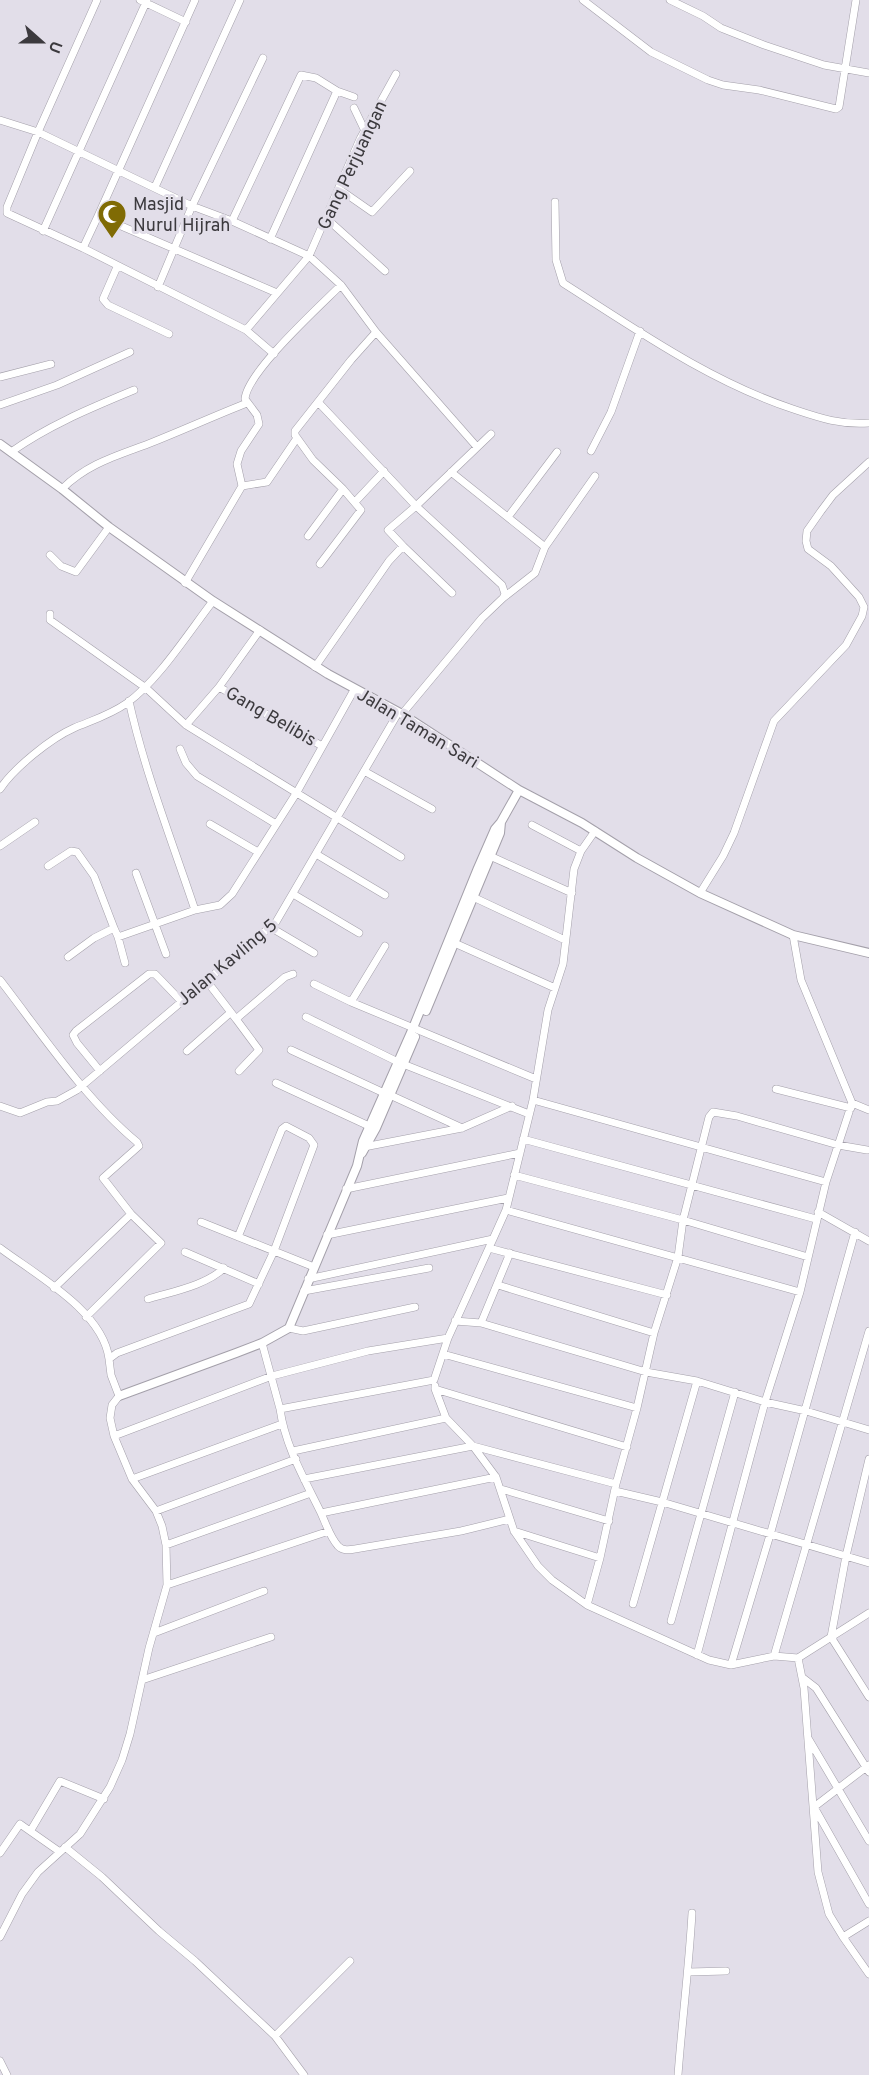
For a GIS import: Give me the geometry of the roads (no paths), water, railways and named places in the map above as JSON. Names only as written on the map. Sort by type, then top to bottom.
[{"type":"street","points":[[97,0],[38,132],[6,211],[9,215],[83,248],[246,330],[274,354]]},
{"type":"street","points":[[83,248],[195,0]]},
{"type":"street","points":[[155,187],[240,0]]},
{"type":"street","points":[[583,0],[651,52],[723,85],[759,90],[836,109],[839,107],[856,0]]},
{"type":"street","points":[[670,0],[703,16],[721,28],[747,39],[808,61],[869,73]]},
{"type":"street","points":[[43,231],[144,1],[186,22]]},
{"type":"street","points":[[158,287],[192,206],[263,58]]},
{"type":"street","name":"Gang Perjuangan","points":[[246,330],[309,256],[365,132],[396,74]]},
{"type":"street","points":[[232,221],[301,75],[316,78],[337,91],[354,97]]},
{"type":"street","points":[[270,239],[337,91]]},
{"type":"street","points":[[354,108],[365,132]]},
{"type":"street","points":[[0,120],[38,132],[192,206],[232,221],[309,256],[341,285],[376,332],[477,447]]},
{"type":"street","points":[[339,189],[372,212],[410,171]]},
{"type":"street","points":[[555,202],[556,260],[563,283],[708,372],[772,402],[832,422],[869,423]]},
{"type":"street","points":[[98,216],[278,293]]},
{"type":"street","points":[[326,218],[385,271]]},
{"type":"street","points":[[117,267],[103,299],[108,305],[169,334]]},
{"type":"street","points":[[185,583],[242,486],[237,464],[241,451],[259,424],[257,415],[247,403],[246,392],[254,378],[274,354],[341,285]]},
{"type":"street","points":[[591,451],[611,412],[640,331]]},
{"type":"street","points":[[320,564],[361,510],[314,460],[297,438],[296,431],[351,360],[376,332]]},
{"type":"street","points":[[0,405],[57,385],[130,352]]},
{"type":"street","points":[[0,377],[51,364]]},
{"type":"street","points":[[11,452],[33,436],[134,390]]},
{"type":"street","points":[[63,489],[81,472],[110,457],[148,444],[247,403]]},
{"type":"street","points":[[319,403],[416,506],[502,585],[505,594],[503,598]]},
{"type":"street","points":[[452,593],[388,530],[491,434]]},
{"type":"street","points":[[242,486],[267,482],[297,438]]},
{"type":"street","name":"Jalan Taman Sari","points":[[0,444],[63,489],[109,527],[185,583],[315,667],[400,714],[519,789],[700,893],[793,935],[869,953]]},
{"type":"street","points":[[508,517],[557,452]]},
{"type":"street","points":[[700,893],[734,833],[774,721],[846,645],[862,616],[864,607],[859,597],[831,566],[808,549],[806,541],[807,531],[827,503],[869,462]]},
{"type":"street","points":[[355,502],[384,471]]},
{"type":"street","points":[[451,472],[545,547]]},
{"type":"street","name":"Jalan Kavling 5","points":[[0,1106],[20,1113],[48,1102],[57,1101],[80,1088],[280,917],[364,771],[400,714],[482,618],[535,573],[545,547],[594,476]]},
{"type":"street","points":[[308,536],[343,489]]},
{"type":"street","points":[[50,555],[62,566],[76,572],[109,527]]},
{"type":"street","points":[[315,667],[389,561],[403,546]]},
{"type":"street","points":[[0,789],[6,779],[44,747],[72,729],[101,718],[129,702],[146,688],[213,601]]},
{"type":"street","points":[[50,614],[50,620],[146,688],[186,725],[401,857]]},
{"type":"street","points":[[186,725],[219,687],[260,630]]},
{"type":"street","name":"Gang Belibis","points":[[219,687],[322,746]]},
{"type":"street","points":[[118,937],[154,923],[220,904],[232,894],[297,792],[354,690]]},
{"type":"street","points":[[129,702],[156,797],[195,910]]},
{"type":"street","points":[[180,749],[186,763],[197,776],[276,824]]},
{"type":"street","points":[[364,771],[432,809]]},
{"type":"street","points":[[289,1328],[360,1156],[416,1029],[495,829],[519,789]]},
{"type":"street","points":[[0,846],[35,822]]},
{"type":"street","points":[[461,916],[473,897],[480,870],[490,856],[500,833],[501,822]]},
{"type":"street","points":[[210,824],[258,852]]},
{"type":"street","points":[[532,825],[581,851]]},
{"type":"street","points":[[595,831],[581,851],[574,869],[563,964],[548,1010],[532,1100],[506,1210],[448,1338],[434,1380],[435,1389],[446,1418],[473,1446],[496,1477],[514,1531],[538,1566],[552,1580],[587,1605],[697,1655],[731,1665],[774,1656],[798,1658],[868,1616]]},
{"type":"street","points":[[48,866],[71,851],[77,852],[94,876],[118,937],[125,963]]},
{"type":"street","points":[[316,854],[385,895]]},
{"type":"street","points":[[490,856],[572,893]]},
{"type":"street","points":[[136,873],[166,954]]},
{"type":"street","points":[[293,894],[359,933]]},
{"type":"street","points":[[473,897],[565,940]]},
{"type":"street","points":[[270,927],[314,953]]},
{"type":"street","points":[[68,957],[94,938],[114,928]]},
{"type":"street","points":[[697,1655],[765,1402],[800,1292],[826,1182],[851,1105],[801,980],[793,935]]},
{"type":"street","points":[[451,942],[555,988]]},
{"type":"street","points":[[351,1002],[384,946]]},
{"type":"street","points":[[100,1071],[77,1043],[74,1035],[76,1031],[149,974],[158,977],[181,1001]]},
{"type":"street","points":[[236,1019],[285,977],[293,974]]},
{"type":"street","points":[[0,980],[80,1088],[139,1146],[103,1179],[131,1214],[161,1244],[86,1317]]},
{"type":"street","points":[[206,980],[259,1050],[239,1071]]},
{"type":"street","points":[[314,984],[351,1002],[536,1079]]},
{"type":"street","points":[[187,1051],[230,1013]]},
{"type":"street","points":[[306,1017],[401,1063],[529,1114]]},
{"type":"street","points":[[291,1050],[462,1128]]},
{"type":"street","points":[[276,1083],[369,1126]]},
{"type":"street","points":[[776,1089],[869,1110]]},
{"type":"street","points":[[364,1147],[369,1126],[387,1094]]},
{"type":"street","points":[[532,1100],[826,1182]]},
{"type":"street","points":[[364,1147],[462,1128],[512,1106]]},
{"type":"street","points":[[587,1605],[654,1333],[678,1257],[683,1220],[709,1117],[714,1112],[737,1116],[838,1145],[867,1150]]},
{"type":"street","points":[[109,1359],[117,1353],[249,1304],[274,1251],[314,1145],[309,1138],[286,1126],[282,1129],[238,1237]]},
{"type":"street","points":[[523,1139],[817,1215],[855,1232],[869,1242]]},
{"type":"street","points":[[346,1189],[520,1153]]},
{"type":"street","points":[[514,1175],[683,1220],[808,1257]]},
{"type":"street","points":[[327,1235],[508,1198]]},
{"type":"street","points":[[506,1210],[800,1292]]},
{"type":"street","points":[[54,1288],[131,1214]]},
{"type":"street","points":[[201,1222],[314,1267]]},
{"type":"street","points":[[731,1665],[806,1411],[855,1232]]},
{"type":"street","points":[[308,1279],[493,1239]]},
{"type":"street","points":[[0,1248],[79,1306],[108,1348],[111,1375],[119,1396]]},
{"type":"street","points":[[489,1248],[667,1295]]},
{"type":"street","points":[[185,1252],[260,1284]]},
{"type":"street","points":[[481,1323],[510,1253]]},
{"type":"street","points":[[148,1299],[209,1279],[224,1268]]},
{"type":"street","points":[[304,1291],[429,1268]]},
{"type":"street","points":[[498,1284],[654,1333]]},
{"type":"street","points":[[0,1937],[22,1894],[38,1872],[88,1824],[104,1799],[122,1760],[167,1585],[165,1535],[156,1511],[132,1479],[114,1436],[110,1418],[112,1405],[119,1396],[262,1342],[289,1328],[303,1331],[414,1307]]},
{"type":"street","points":[[455,1321],[481,1323],[646,1372],[697,1381],[869,1430]]},
{"type":"street","points":[[774,1656],[869,1331]]},
{"type":"street","points":[[114,1436],[272,1376],[368,1351],[448,1338]]},
{"type":"street","points":[[262,1342],[280,1409],[282,1425],[304,1479],[338,1546],[348,1550],[461,1531],[510,1519]]},
{"type":"street","points":[[443,1354],[637,1408]]},
{"type":"street","points":[[280,1409],[434,1380]]},
{"type":"street","points":[[633,1604],[697,1381]]},
{"type":"street","points":[[435,1389],[627,1447]]},
{"type":"street","points":[[671,1621],[735,1392]]},
{"type":"street","points":[[292,1451],[446,1418]]},
{"type":"street","points":[[132,1479],[282,1425]]},
{"type":"street","points":[[304,1479],[473,1446],[869,1563]]},
{"type":"street","points":[[869,1459],[846,1556],[831,1637],[869,1697]]},
{"type":"street","points":[[156,1511],[296,1460]]},
{"type":"street","points":[[321,1513],[496,1477]]},
{"type":"street","points":[[501,1489],[609,1521]]},
{"type":"street","points":[[166,1545],[311,1493]]},
{"type":"street","points":[[514,1531],[600,1558]]},
{"type":"street","points":[[167,1585],[329,1532]]},
{"type":"street","points":[[154,1633],[264,1591]]},
{"type":"street","points":[[142,1680],[271,1637]]},
{"type":"street","points":[[798,1658],[803,1678],[819,1872],[828,1914],[869,1974]]},
{"type":"street","points":[[803,1678],[816,1688],[868,1768],[814,1807]]},
{"type":"street","points":[[806,1735],[869,1841]]},
{"type":"street","points":[[31,1830],[60,1781],[104,1799]]},
{"type":"street","points":[[814,1807],[869,1904]]},
{"type":"street","points":[[0,1853],[20,1824],[102,1877],[276,2036],[304,2075]]},
{"type":"street","points":[[678,2075],[684,2000],[689,1972],[692,1913]]},
{"type":"street","points":[[843,1937],[869,1921]]},
{"type":"street","points":[[276,2036],[350,1961]]},
{"type":"street","points":[[689,1972],[726,1971]]},
{"type":"street","points":[[0,2061],[8,2075]]},
{"type":"place","name":"Masjid Nurul Hijrah","points":[[112,240]]}]
